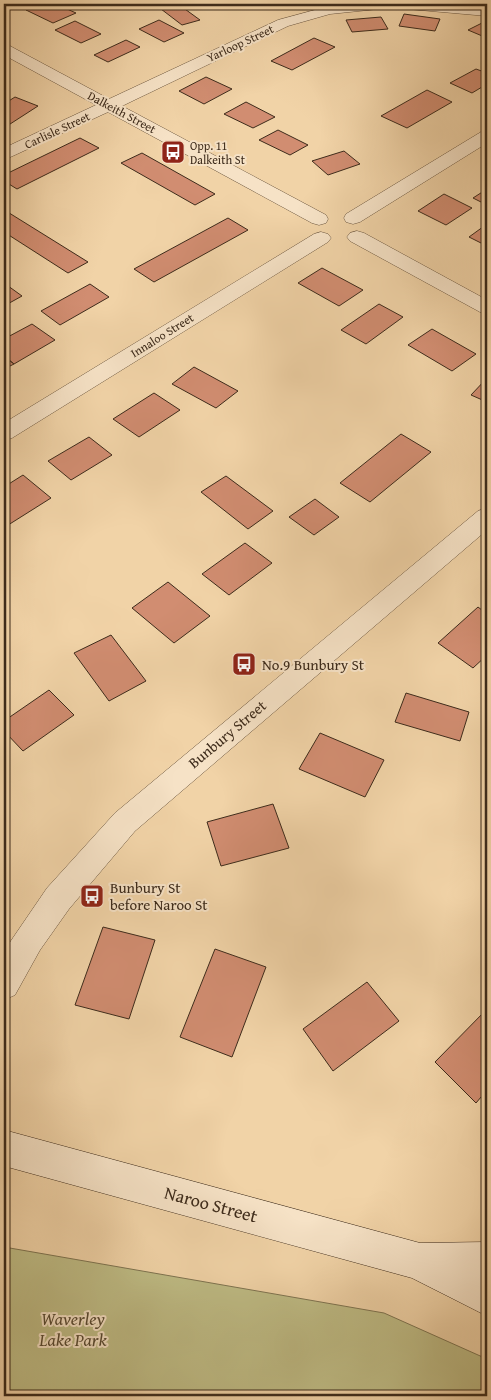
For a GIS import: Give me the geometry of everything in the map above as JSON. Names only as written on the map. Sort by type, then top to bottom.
[{"type":"street","name":"Yarloop Street","points":[[109,105],[283,23],[308,14],[334,8],[378,4]]},
{"type":"street","points":[[408,4],[487,11]]},
{"type":"street","name":"Dalkeith Street","points":[[4,48],[109,105],[335,236],[487,308]]},
{"type":"street","name":"Carlisle Street","points":[[4,155],[109,105]]},
{"type":"street","points":[[353,218],[487,136]]},
{"type":"street","points":[[337,214],[353,218],[361,225],[361,234],[335,236],[337,214]]},
{"type":"street","name":"Innaloo Street","points":[[4,433],[335,236]]},
{"type":"street","name":"Bunbury Street","points":[[4,984],[49,910],[86,863],[125,822],[487,517]]},
{"type":"street","name":"Naroo Street","points":[[4,1148],[418,1261],[487,1297]]},
{"type":"street","name":"Naroo Street","points":[[418,1261],[487,1261]]},
{"type":"green space","name":"Waverley Lake Park","points":[[4,1247],[384,1313],[487,1359],[487,1396],[4,1396]]},
{"type":"building","points":[[41,4],[56,4],[76,13],[53,23],[26,10]]},
{"type":"building","points":[[178,4],[200,20],[182,25],[161,9]]},
{"type":"building","points":[[404,14],[440,19],[435,31],[399,26]]},
{"type":"building","points":[[381,17],[388,29],[352,32],[346,20]]},
{"type":"building","points":[[159,20],[184,33],[164,42],[139,29]]},
{"type":"building","points":[[75,21],[101,34],[81,43],[55,30]]},
{"type":"building","points":[[484,22],[487,24],[487,38],[468,30]]},
{"type":"building","points":[[314,38],[335,47],[292,70],[271,61]]},
{"type":"building","points":[[126,40],[140,47],[108,62],[94,55]]},
{"type":"building","points":[[476,69],[487,73],[487,84],[472,93],[450,83]]},
{"type":"building","points":[[206,77],[232,89],[204,104],[179,91]]},
{"type":"building","points":[[427,90],[452,102],[407,128],[381,116]]},
{"type":"building","points":[[15,97],[38,106],[7,126],[4,125],[4,104]]},
{"type":"building","points":[[246,102],[275,117],[253,128],[224,114]]},
{"type":"building","points":[[278,130],[308,145],[290,155],[259,140]]},
{"type":"building","points":[[80,138],[99,148],[17,189],[4,181],[4,175]]},
{"type":"building","points":[[344,151],[360,164],[328,175],[312,161]]},
{"type":"building","points":[[142,153],[215,194],[195,205],[121,163]]},
{"type":"building","points":[[487,189],[487,205],[473,198]]},
{"type":"building","points":[[444,194],[472,208],[446,225],[418,211]]},
{"type":"building","points":[[6,211],[88,262],[68,273],[4,232],[4,212]]},
{"type":"building","points":[[228,218],[248,230],[154,282],[134,269]]},
{"type":"building","points":[[487,224],[487,246],[469,237]]},
{"type":"building","points":[[322,268],[363,290],[339,306],[298,283]]},
{"type":"building","points":[[4,283],[22,296],[4,306]]},
{"type":"building","points":[[90,284],[109,297],[60,325],[41,311]]},
{"type":"building","points":[[379,304],[403,317],[366,344],[341,330]]},
{"type":"building","points":[[32,324],[55,340],[14,364],[4,356],[4,339]]},
{"type":"building","points":[[432,329],[476,354],[452,371],[408,345]]},
{"type":"building","points":[[4,356],[14,364],[4,369]]},
{"type":"building","points":[[194,367],[238,391],[216,408],[172,384]]},
{"type":"building","points":[[487,378],[487,402],[471,395]]},
{"type":"building","points":[[154,393],[180,410],[139,437],[113,419]]},
{"type":"building","points":[[401,434],[431,452],[370,502],[340,483]]},
{"type":"building","points":[[89,437],[112,455],[71,480],[48,461]]},
{"type":"building","points":[[23,475],[51,498],[5,527],[4,487]]},
{"type":"building","points":[[226,476],[273,511],[248,529],[201,492]]},
{"type":"building","points":[[315,499],[339,517],[314,535],[289,517]]},
{"type":"building","points":[[245,543],[272,563],[229,595],[202,574]]},
{"type":"building","points":[[168,582],[210,616],[174,643],[132,608]]},
{"type":"building","points":[[478,607],[487,614],[487,655],[473,668],[438,643]]},
{"type":"building","points":[[111,635],[146,681],[109,701],[74,653]]},
{"type":"building","points":[[49,690],[74,715],[23,751],[4,731],[4,721]]},
{"type":"building","points":[[406,693],[469,712],[460,741],[395,722]]},
{"type":"building","points":[[320,733],[384,760],[365,797],[299,769]]},
{"type":"building","points":[[273,804],[289,848],[221,866],[207,822]]},
{"type":"building","points":[[103,927],[155,940],[129,1019],[75,1005]]},
{"type":"building","points":[[215,949],[266,967],[232,1057],[180,1037]]},
{"type":"building","points":[[367,982],[399,1021],[333,1071],[303,1029]]},
{"type":"building","points":[[487,1009],[487,1090],[476,1103],[435,1062]]},
{"type":"place","name":"Opp. 11 Dalkeith St","points":[[173,152]]},
{"type":"place","name":"No.9 Bunbury St","points":[[244,664]]},
{"type":"place","name":"Bunbury St before Naroo St","points":[[92,896]]}]
